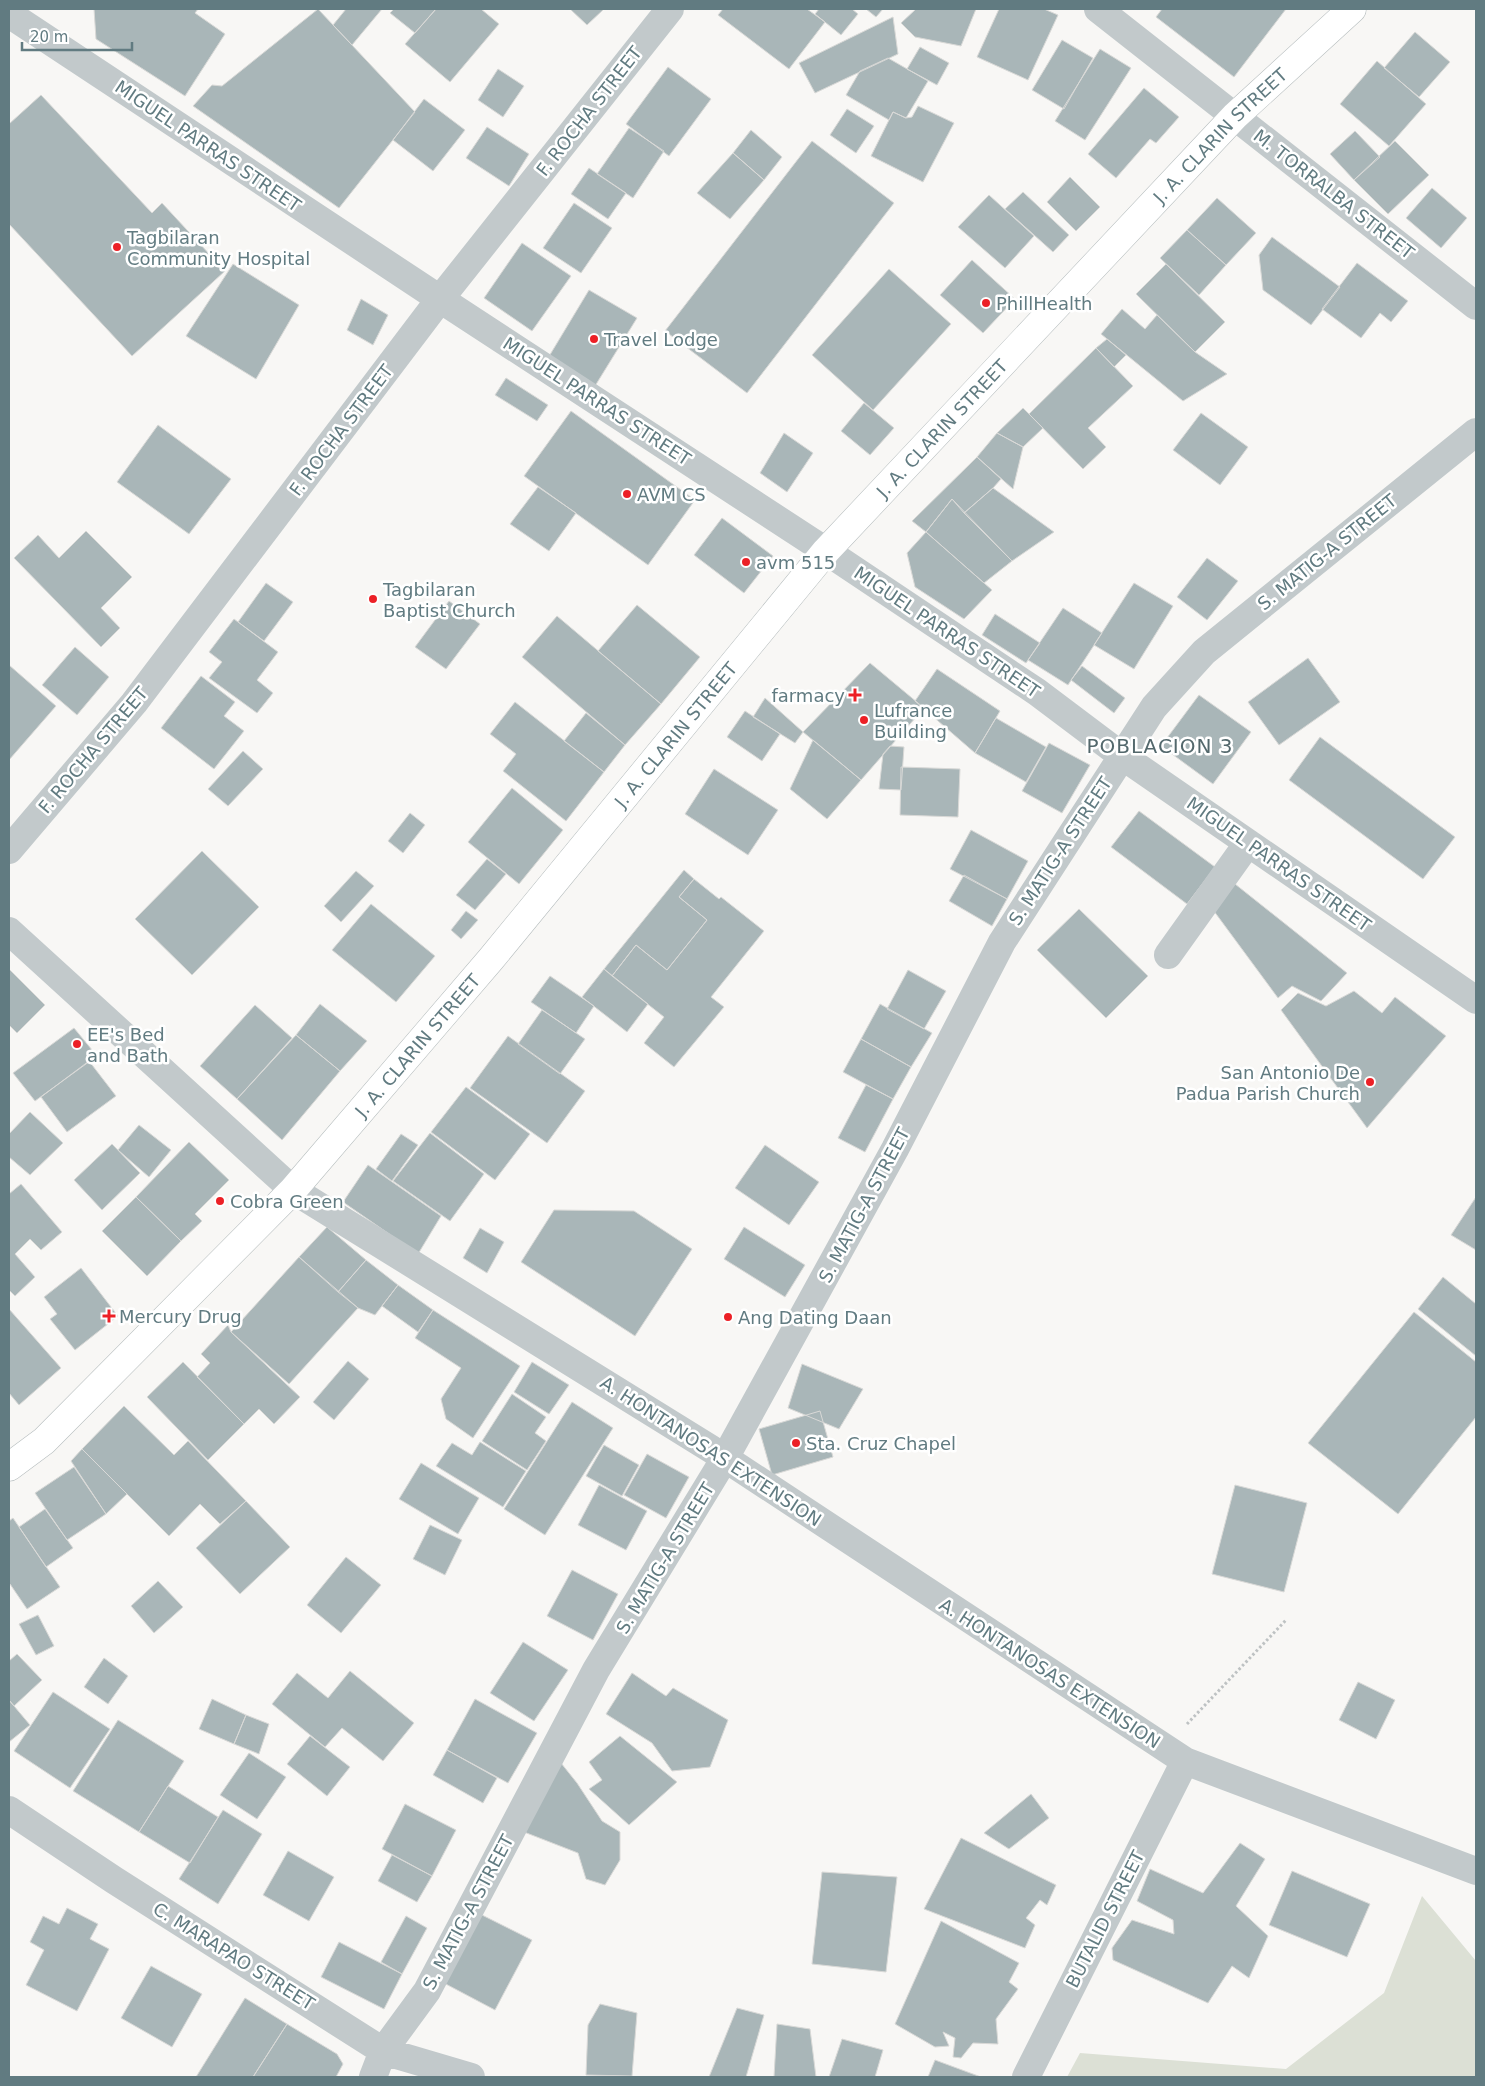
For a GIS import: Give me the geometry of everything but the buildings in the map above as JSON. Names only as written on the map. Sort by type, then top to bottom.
[{"type":"main road","name":"J. A. CLARIN STREET","points":[[9,1467],[44,1441],[293,1190],[491,959],[826,551],[1235,116],[1352,9]]},
{"type":"street","name":"F. ROCHA STREET","points":[[9,850],[134,703],[440,299],[670,9]]},
{"type":"street","name":"M. TORRALBA STREET","points":[[1098,9],[1476,306]]},
{"type":"street","name":"MIGUEL PARRAS STREET","points":[[17,20],[826,551],[1037,692],[1122,756],[1476,1000]]},
{"type":"street","name":"S. MATIG-A STREET","points":[[373,2077],[383,2050],[427,1991],[596,1670],[725,1458],[895,1149],[1002,942],[1154,707],[1204,652],[1476,432]]},
{"type":"street","points":[[1168,955],[1248,842]]},
{"type":"street","name":"A. HONTANOSAS EXTENSION","points":[[9,931],[293,1190],[725,1458],[1175,1755],[1476,1871]]},
{"type":"street","name":"BUTALID STREET","points":[[1026,2077],[1175,1755]]},
{"type":"street","name":"C. MARAPAO STREET","points":[[9,1810],[114,1880],[383,2050],[471,2077]]},
{"type":"path","points":[[1175,1755],[1287,1619]]},
{"type":"shaded area","points":[[1422,1896],[1476,1961],[1476,2077],[1067,2077],[1080,2053],[1286,2069],[1384,1993]]},
{"type":"place","name":"Tagbilaran Community Hospital","points":[[117,247]]},
{"type":"place","name":"PhillHealth","points":[[986,303]]},
{"type":"place","name":"Travel Lodge","points":[[594,339]]},
{"type":"place","name":"AVM CS","points":[[627,494]]},
{"type":"place","name":"avm 515","points":[[746,562]]},
{"type":"place","name":"Tagbilaran Baptist Church","points":[[373,599]]},
{"type":"place","name":"farmacy","points":[[855,695]]},
{"type":"place","name":"Lufrance Building","points":[[864,720]]},
{"type":"place","name":"EE's Bed and Bath","points":[[77,1044]]},
{"type":"place","name":"San Antonio De Padua Parish Church","points":[[1370,1082]]},
{"type":"place","name":"Cobra Green","points":[[220,1201]]},
{"type":"place","name":"Mercury Drug","points":[[109,1316]]},
{"type":"place","name":"Ang Dating Daan","points":[[728,1317]]},
{"type":"place","name":"Sta. Cruz Chapel","points":[[796,1443]]},
{"type":"district","name":"POBLACION 3","points":[[1160,746]]}]
